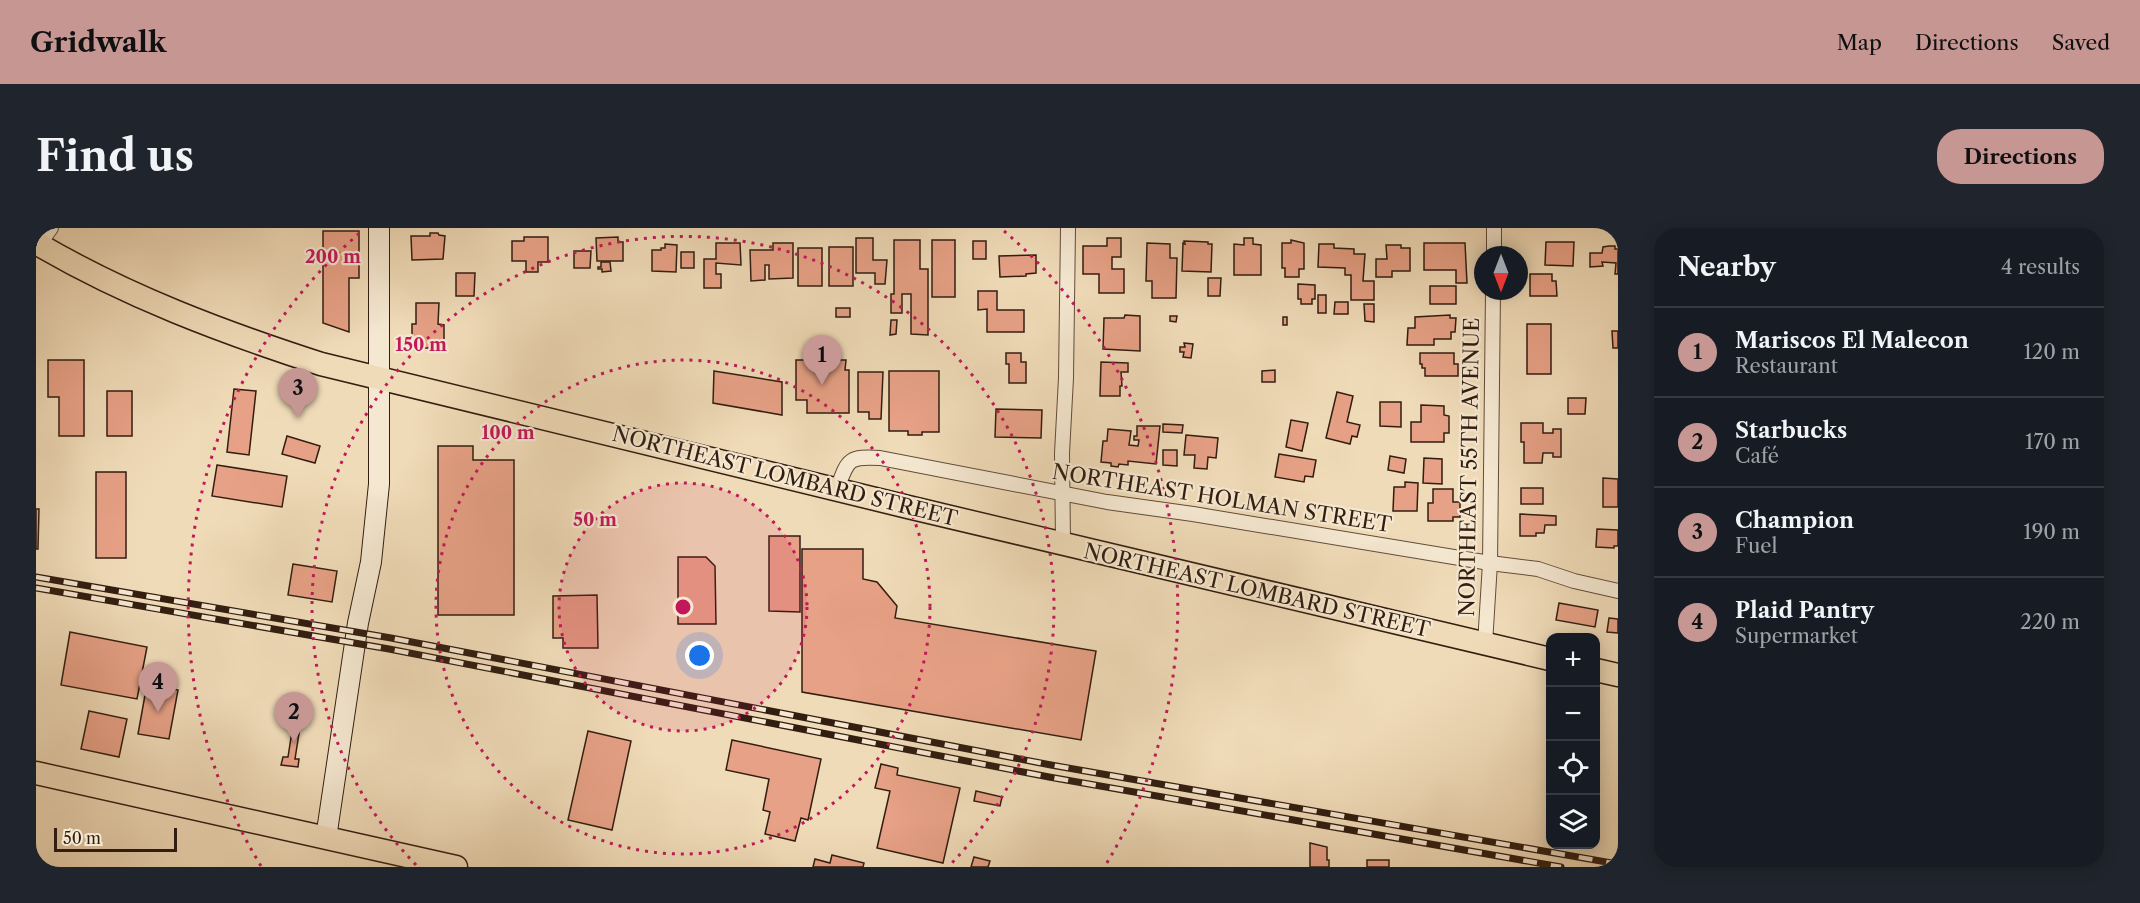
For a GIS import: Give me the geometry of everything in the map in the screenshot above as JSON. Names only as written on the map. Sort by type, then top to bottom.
[{"type":"main road","name":"NORTHEAST LOMBARD STREET","points":[[42,239],[88,271],[179,314],[234,336],[310,361],[1546,658]]},
{"type":"main road","points":[[1600,671],[1618,675]]},
{"type":"main road","points":[[36,773],[456,867]]},
{"type":"street","points":[[326,838],[348,684],[374,538],[379,484],[380,228]]},
{"type":"street","points":[[1063,543],[1062,453],[1066,378],[1068,228]]},
{"type":"street","points":[[1494,228],[1494,246]]},
{"type":"street","name":"NORTHEAST 55TH AVENUE","points":[[1485,644],[1490,563],[1493,300]]},
{"type":"street","name":"NORTHEAST HOLMAN STREET","points":[[837,489],[846,464],[854,459],[865,457],[880,458],[1012,485],[1129,505],[1538,569],[1574,581],[1618,591]]},
{"type":"building","points":[[323,231],[359,231],[359,278],[349,278],[349,332],[323,323]]},
{"type":"building","points":[[430,233],[445,236],[443,259],[412,260],[411,236],[430,236]]},
{"type":"building","points":[[524,237],[548,237],[548,262],[538,262],[538,272],[526,272],[526,261],[512,261],[512,241],[524,241]]},
{"type":"building","points":[[618,237],[618,242],[623,242],[623,261],[597,261],[596,238]]},
{"type":"building","points":[[856,238],[873,238],[873,260],[887,260],[885,284],[875,284],[875,273],[856,273]]},
{"type":"building","points":[[1107,238],[1121,238],[1121,257],[1112,257],[1112,269],[1124,269],[1124,293],[1099,293],[1099,274],[1083,274],[1083,246],[1107,246]]},
{"type":"building","points":[[1244,238],[1253,238],[1253,244],[1261,245],[1261,275],[1234,275],[1234,244],[1244,245]]},
{"type":"building","points":[[894,240],[920,240],[920,269],[928,269],[928,335],[911,334],[911,294],[902,294],[902,313],[891,313],[891,294],[894,294]]},
{"type":"building","points":[[932,240],[955,240],[955,297],[932,297]]},
{"type":"building","points":[[1291,240],[1304,243],[1304,269],[1299,269],[1299,277],[1285,277],[1285,268],[1282,268],[1282,243],[1291,243]]},
{"type":"building","points":[[973,241],[986,241],[986,259],[973,259]]},
{"type":"building","points":[[1184,241],[1212,244],[1211,272],[1182,271]]},
{"type":"building","points":[[1546,242],[1574,242],[1573,266],[1545,265]]},
{"type":"building","points":[[716,243],[740,243],[741,265],[716,263],[716,274],[721,274],[721,288],[704,288],[704,259],[716,259]]},
{"type":"building","points":[[773,243],[793,243],[793,278],[769,279],[769,265],[765,265],[765,280],[751,281],[750,250],[773,250]]},
{"type":"building","points":[[1147,243],[1170,244],[1170,258],[1177,258],[1176,298],[1152,298],[1152,281],[1146,281]]},
{"type":"building","points":[[1424,243],[1465,243],[1467,283],[1456,283],[1456,270],[1424,270]]},
{"type":"building","points":[[665,244],[677,245],[676,272],[652,271],[652,250],[661,250],[665,248]]},
{"type":"building","points":[[1319,244],[1334,244],[1334,248],[1354,249],[1354,254],[1365,254],[1363,281],[1374,281],[1374,300],[1351,300],[1351,275],[1345,275],[1345,268],[1318,267]]},
{"type":"building","points":[[1386,245],[1401,245],[1401,248],[1410,248],[1410,271],[1392,271],[1392,277],[1376,277],[1376,259],[1387,259]]},
{"type":"building","points":[[1615,246],[1615,249],[1618,249],[1618,274],[1615,274],[1616,263],[1602,262],[1603,266],[1590,267],[1590,253],[1602,253],[1603,247]]},
{"type":"building","points":[[829,247],[853,247],[853,286],[829,286]]},
{"type":"building","points":[[798,248],[822,248],[822,286],[798,286]]},
{"type":"building","points":[[574,251],[591,251],[590,268],[574,268]]},
{"type":"building","points":[[681,252],[694,252],[694,268],[681,268]]},
{"type":"building","points":[[1036,255],[1036,273],[1026,274],[1026,276],[1000,277],[999,256]]},
{"type":"building","points":[[601,262],[610,262],[611,271],[602,272],[602,269],[598,269],[601,267]]},
{"type":"building","points":[[456,273],[475,273],[474,296],[456,296]]},
{"type":"building","points":[[1530,274],[1552,274],[1552,281],[1556,281],[1557,296],[1530,296]]},
{"type":"building","points":[[1208,278],[1221,278],[1220,296],[1208,296]]},
{"type":"building","points":[[1298,284],[1315,285],[1315,299],[1312,299],[1312,304],[1301,304],[1301,299],[1298,299]]},
{"type":"building","points":[[1430,286],[1456,286],[1456,304],[1430,304]]},
{"type":"building","points":[[978,291],[997,291],[997,310],[1024,310],[1024,332],[987,332],[987,309],[978,310]]},
{"type":"building","points":[[1318,295],[1326,295],[1326,313],[1318,313]]},
{"type":"building","points":[[1335,302],[1348,302],[1348,314],[1334,314]]},
{"type":"building","points":[[416,303],[439,303],[438,324],[444,325],[444,348],[412,348],[412,324],[416,324]]},
{"type":"building","points":[[1364,304],[1374,304],[1374,322],[1365,321]]},
{"type":"building","points":[[836,308],[850,308],[850,317],[836,317]]},
{"type":"building","points":[[1125,315],[1140,316],[1140,351],[1103,349],[1104,318],[1124,318]]},
{"type":"building","points":[[1450,315],[1450,318],[1456,318],[1455,332],[1451,332],[1451,339],[1434,339],[1434,345],[1407,345],[1408,328],[1415,328],[1415,317]]},
{"type":"building","points":[[1170,316],[1177,316],[1176,322],[1170,321]]},
{"type":"building","points":[[1283,317],[1287,317],[1287,325],[1283,325]]},
{"type":"building","points":[[891,320],[897,320],[896,334],[890,335]]},
{"type":"building","points":[[1527,324],[1551,324],[1551,374],[1527,374]]},
{"type":"building","points":[[1612,331],[1618,331],[1618,348],[1613,348]]},
{"type":"building","points":[[1184,343],[1193,344],[1191,358],[1183,357],[1184,352],[1180,352],[1180,347],[1185,347]]},
{"type":"building","points":[[1006,353],[1021,353],[1021,362],[1026,362],[1026,383],[1009,383],[1009,364],[1006,364]]},
{"type":"building","points":[[1420,353],[1454,353],[1454,364],[1458,364],[1458,376],[1425,376],[1425,368],[1422,368],[1420,364]]},
{"type":"building","points":[[48,360],[84,360],[84,436],[59,436],[59,397],[48,397]]},
{"type":"building","points":[[796,360],[846,360],[845,370],[849,370],[849,413],[807,413],[807,400],[796,400]]},
{"type":"building","points":[[1101,362],[1128,363],[1128,372],[1121,372],[1120,396],[1100,396]]},
{"type":"building","points":[[1275,370],[1275,382],[1262,382],[1262,371]]},
{"type":"building","points":[[714,371],[782,382],[782,415],[713,403]]},
{"type":"building","points":[[889,371],[939,371],[939,432],[908,435],[908,431],[889,431]]},
{"type":"building","points":[[858,372],[883,372],[881,419],[869,419],[869,412],[858,412]]},
{"type":"building","points":[[234,389],[256,391],[249,455],[227,452]]},
{"type":"building","points":[[107,391],[132,391],[132,436],[107,436]]},
{"type":"building","points":[[1337,392],[1353,396],[1347,422],[1360,425],[1357,437],[1352,436],[1350,444],[1326,438]]},
{"type":"building","points":[[1568,398],[1586,398],[1585,414],[1568,414]]},
{"type":"building","points":[[1380,402],[1401,402],[1401,427],[1380,426]]},
{"type":"building","points":[[1421,405],[1444,406],[1444,415],[1449,416],[1449,433],[1444,433],[1444,442],[1411,442],[1411,422],[1421,422]]},
{"type":"building","points":[[996,409],[1042,410],[1041,438],[995,437]]},
{"type":"building","points":[[1291,420],[1308,423],[1302,451],[1286,447]]},
{"type":"building","points":[[1521,423],[1543,423],[1543,433],[1553,433],[1553,429],[1561,429],[1561,457],[1553,457],[1553,453],[1543,453],[1542,463],[1524,463]]},
{"type":"building","points":[[1163,424],[1183,425],[1182,433],[1163,432]]},
{"type":"building","points":[[1137,426],[1160,426],[1156,464],[1128,461],[1128,465],[1119,464],[1118,467],[1111,466],[1111,463],[1101,462],[1103,441],[1107,441],[1108,429],[1131,431],[1129,445],[1138,446],[1139,440],[1134,440],[1134,436],[1137,436]]},
{"type":"building","points":[[1186,435],[1218,438],[1216,458],[1208,457],[1207,469],[1194,468],[1195,455],[1184,455]]},
{"type":"building","points":[[287,436],[320,446],[315,463],[282,454]]},
{"type":"building","points":[[438,446],[473,446],[473,460],[514,460],[514,615],[438,615]]},
{"type":"building","points":[[1163,450],[1177,450],[1177,466],[1163,465]]},
{"type":"building","points":[[1279,454],[1316,460],[1313,477],[1305,476],[1304,482],[1275,477]]},
{"type":"building","points":[[1390,456],[1406,459],[1404,473],[1388,470]]},
{"type":"building","points":[[1424,458],[1442,459],[1442,484],[1423,483]]},
{"type":"building","points":[[217,465],[287,476],[282,507],[212,496]]},
{"type":"building","points":[[96,472],[126,472],[126,558],[96,558]]},
{"type":"building","points":[[1603,478],[1618,479],[1618,507],[1603,507]]},
{"type":"building","points":[[1405,482],[1418,483],[1417,511],[1393,511],[1394,487],[1405,487]]},
{"type":"building","points":[[1521,488],[1543,488],[1543,504],[1521,504]]},
{"type":"building","points":[[1433,489],[1453,489],[1453,502],[1460,502],[1460,517],[1453,517],[1453,521],[1428,521],[1428,503],[1433,503]]},
{"type":"building","points":[[36,509],[39,509],[38,549],[36,549]]},
{"type":"building","points":[[1520,514],[1556,516],[1556,525],[1545,525],[1544,533],[1536,533],[1536,536],[1520,536]]},
{"type":"building","points":[[1597,529],[1618,530],[1618,546],[1614,548],[1596,547]]},
{"type":"building","points":[[769,536],[800,536],[800,612],[769,611]]},
{"type":"building","points":[[802,549],[863,549],[863,579],[877,582],[897,606],[895,618],[1096,651],[1081,740],[802,692]]},
{"type":"building","points":[[678,557],[706,557],[715,566],[716,624],[678,624]]},
{"type":"building","points":[[293,564],[337,571],[332,602],[288,595]]},
{"type":"building","points":[[597,595],[598,648],[563,648],[563,638],[553,638],[553,596]]},
{"type":"building","points":[[1559,603],[1598,610],[1595,627],[1556,620]]},
{"type":"building","points":[[1609,618],[1618,619],[1618,633],[1607,632]]},
{"type":"building","points":[[70,632],[147,647],[137,699],[61,685]]},
{"type":"building","points":[[147,684],[178,690],[169,739],[138,734]]},
{"type":"building","points":[[89,711],[127,719],[119,757],[81,749]]},
{"type":"building","points":[[293,725],[300,727],[295,759],[299,759],[298,767],[281,765],[283,757],[288,757]]},
{"type":"building","points":[[588,731],[631,741],[612,830],[568,820]]},
{"type":"building","points":[[732,740],[821,759],[808,820],[801,818],[795,841],[765,834],[770,812],[763,810],[769,779],[726,770]]},
{"type":"building","points":[[881,764],[898,768],[897,775],[960,788],[943,863],[877,848],[890,791],[875,788]]},
{"type":"building","points":[[976,791],[1002,797],[1000,806],[974,801]]},
{"type":"building","points":[[1310,843],[1327,847],[1329,867],[1310,867]]},
{"type":"building","points":[[832,855],[864,863],[863,867],[813,867],[815,859],[830,863]]},
{"type":"building","points":[[974,857],[990,861],[988,867],[971,867]]},
{"type":"building","points":[[1367,860],[1389,860],[1389,867],[1367,867]]},
{"type":"railway","points":[[36,577],[391,638],[1051,765],[1618,864]]},
{"type":"railway","points":[[36,588],[389,649],[1049,777],[1561,867]]},
{"type":"place","name":"Mariscos El Malecon","points":[[822,385]]},
{"type":"place","name":"Champion","points":[[298,418]]},
{"type":"place","name":"Plaid Pantry","points":[[158,712]]},
{"type":"place","name":"Starbucks","points":[[294,742]]}]
